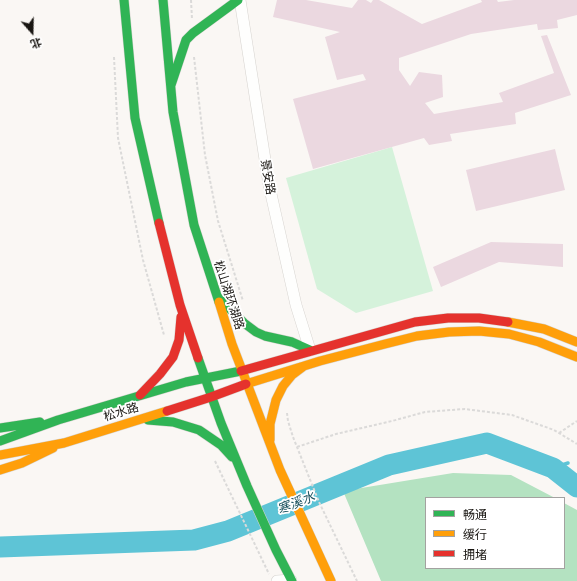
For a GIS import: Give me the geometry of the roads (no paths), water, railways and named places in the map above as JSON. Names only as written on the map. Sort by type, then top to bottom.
[{"type":"main road","points":[[124,0],[135,118],[165,249],[180,305],[204,378],[238,466],[291,580]]},
{"type":"main road","name":"松山湖环湖路","points":[[163,0],[173,112],[194,225],[241,371],[272,452],[331,581]]},
{"type":"main road","points":[[171,86],[186,40],[192,33],[239,0]]},
{"type":"main road","points":[[216,295],[244,323],[256,332],[265,336],[292,342],[310,350]]},
{"type":"main road","points":[[139,396],[160,374],[177,349],[180,328],[180,305]]},
{"type":"main road","name":"松水路","points":[[0,441],[58,420],[186,382],[241,371],[310,350],[415,322],[448,318],[479,318],[522,324],[544,329],[577,342]]},
{"type":"main road","name":"松水路","points":[[0,455],[64,443],[304,366],[411,338],[449,332],[509,334],[539,342],[577,357]]},
{"type":"main road","points":[[272,452],[270,424],[276,400],[283,386],[292,375],[304,366]]},
{"type":"main road","points":[[0,428],[58,420]]},
{"type":"main road","points":[[138,420],[173,422],[199,430],[221,445],[238,466]]},
{"type":"main road","points":[[0,470],[22,463],[64,443]]},
{"type":"street","name":"景安路","points":[[239,0],[269,185],[296,306],[310,350]]},
{"type":"street","points":[[273,578],[291,580]]},
{"type":"waterway","name":"寒溪水","points":[[0,547],[194,540],[228,531],[389,465],[487,443],[553,468],[577,487]]},
{"type":"waterway","points":[[553,468],[568,463]]}]
